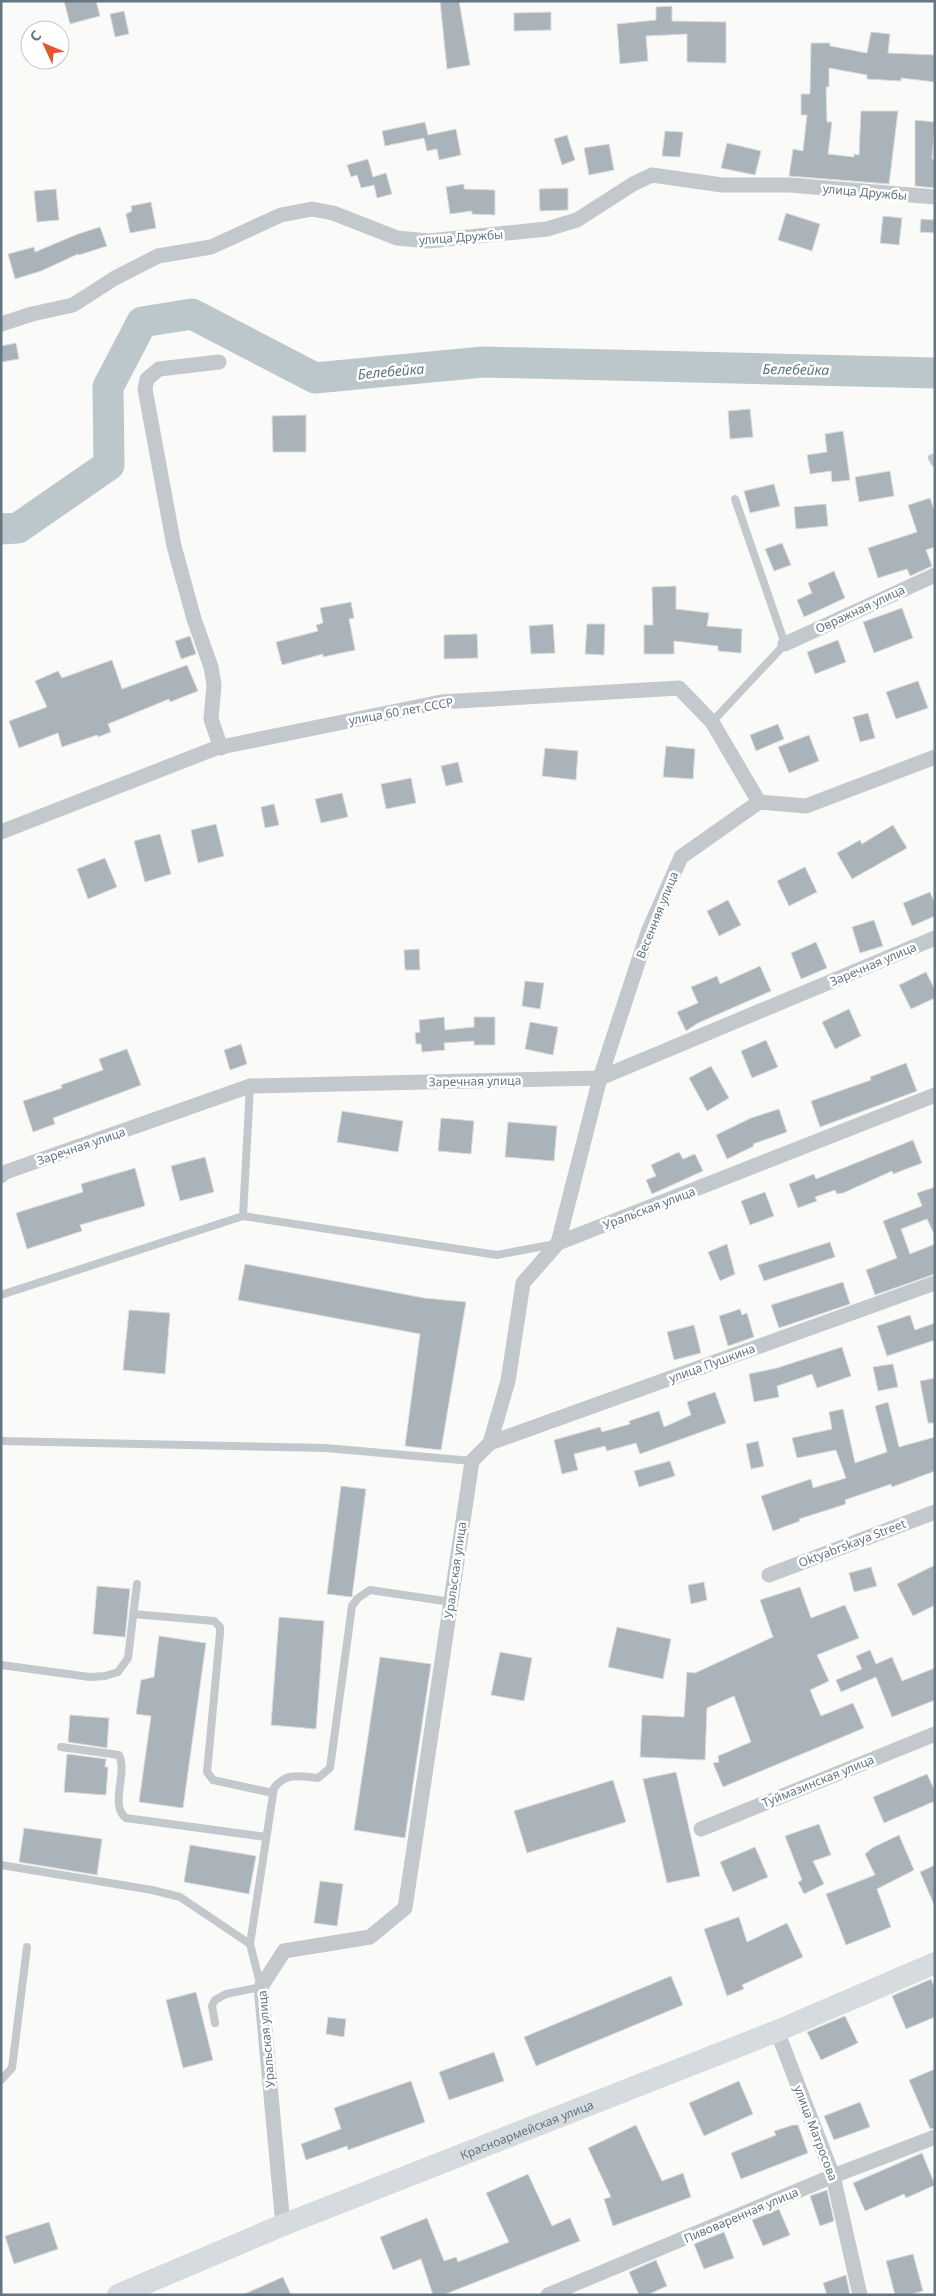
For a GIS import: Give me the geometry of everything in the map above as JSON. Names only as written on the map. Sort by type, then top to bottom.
[{"type":"main road","name":"Красноармейская улица","points":[[118,2295],[283,2225],[777,2031],[935,1963]]},
{"type":"street","name":"улица Дружбы","points":[[1,324],[32,314],[72,305],[115,278],[158,256],[211,247],[281,215],[312,208],[333,213],[397,238],[428,241],[547,229],[577,220],[634,184],[652,175],[722,185],[790,185],[935,197]]},
{"type":"street","points":[[219,362],[159,369],[147,379],[145,389],[174,546],[194,620],[211,667],[214,685],[210,718],[221,748]]},
{"type":"street","name":"Овражная улица","points":[[785,644],[935,575]]},
{"type":"street","name":"улица 60 лет СССР","points":[[1,832],[221,748],[441,702],[679,688],[712,722],[759,802]]},
{"type":"street","points":[[759,802],[806,806],[935,757]]},
{"type":"street","name":"Весенняя улица","points":[[558,1243],[600,1078],[648,932],[681,857],[759,802]]},
{"type":"street","name":"Заречная улица","points":[[2,1172],[250,1086],[600,1078],[935,938]]},
{"type":"street","name":"Уральская улица","points":[[283,2225],[261,1987],[284,1951],[370,1937],[406,1908],[472,1461],[490,1443],[508,1381],[523,1283],[558,1243],[935,1095]]},
{"type":"street","name":"улица Пушкина","points":[[490,1443],[935,1283]]},
{"type":"street","name":"Oktyabrskaya Street","points":[[769,1575],[935,1512]]},
{"type":"street","name":"Туймазинская улица","points":[[701,1829],[935,1734]]},
{"type":"street","name":"улица Матросова","points":[[777,2031],[833,2176],[860,2295]]},
{"type":"street","name":"Пивоваренная улица","points":[[548,2295],[833,2176],[935,2137]]},
{"type":"lane","points":[[712,722],[785,644],[734,500]]},
{"type":"lane","points":[[243,1216],[250,1086]]},
{"type":"lane","points":[[1,1295],[243,1216],[498,1255],[558,1243]]},
{"type":"lane","points":[[1,1441],[326,1448],[472,1461]]},
{"type":"lane","points":[[1,1665],[90,1677],[105,1676],[118,1672],[128,1658],[137,1584]]},
{"type":"lane","points":[[215,2023],[212,2006],[215,2000],[226,1994],[261,1987],[250,1944],[274,1788],[280,1781],[292,1775],[318,1778],[330,1768],[352,1606],[358,1598],[370,1590],[451,1602]]},
{"type":"lane","points":[[134,1614],[214,1621],[217,1623],[220,1633],[207,1772],[213,1780],[273,1793]]},
{"type":"lane","points":[[61,1746],[119,1755],[122,1764],[119,1806],[122,1815],[126,1818],[266,1837]]},
{"type":"lane","points":[[1,1865],[152,1890],[180,1897],[250,1944]]},
{"type":"lane","points":[[1,2080],[12,2068],[27,1947]]},
{"type":"building","points":[[64,1],[96,1],[100,16],[70,24]]},
{"type":"building","points":[[440,1],[459,1],[470,65],[447,69]]},
{"type":"building","points":[[672,6],[672,21],[726,22],[726,63],[687,62],[687,34],[646,36],[648,61],[620,64],[617,24],[656,20],[656,7]]},
{"type":"building","points":[[124,11],[129,34],[115,37],[110,14]]},
{"type":"building","points":[[551,12],[551,30],[514,31],[514,13]]},
{"type":"building","points":[[871,32],[890,34],[888,53],[935,55],[935,82],[901,78],[901,81],[867,79],[867,75],[829,68],[829,87],[826,87],[827,122],[832,122],[828,154],[854,157],[854,154],[859,155],[861,111],[898,111],[889,184],[789,176],[793,149],[803,151],[807,115],[801,115],[801,94],[810,94],[811,43],[830,43],[830,46],[867,53]]},
{"type":"building","points":[[915,120],[935,122],[932,159],[935,159],[935,188],[915,186]]},
{"type":"building","points":[[425,122],[428,135],[456,129],[461,155],[439,160],[437,149],[427,151],[424,138],[385,146],[382,131]]},
{"type":"building","points":[[665,131],[683,132],[680,157],[662,156]]},
{"type":"building","points":[[567,135],[575,160],[562,165],[554,139]]},
{"type":"building","points":[[727,143],[761,151],[755,175],[721,168]]},
{"type":"building","points":[[609,144],[614,170],[589,175],[584,148]]},
{"type":"building","points":[[368,159],[373,177],[386,173],[392,194],[377,198],[374,185],[361,188],[357,175],[351,177],[347,165]]},
{"type":"building","points":[[464,184],[464,189],[495,190],[495,215],[472,214],[472,211],[450,214],[446,187]]},
{"type":"building","points":[[568,188],[568,210],[540,211],[539,189]]},
{"type":"building","points":[[56,189],[59,220],[37,222],[34,191]]},
{"type":"building","points":[[151,202],[156,228],[130,233],[126,214],[132,211],[131,206]]},
{"type":"building","points":[[786,213],[820,224],[812,251],[778,240]]},
{"type":"building","points":[[883,216],[902,218],[899,245],[880,243]]},
{"type":"building","points":[[921,219],[935,220],[935,233],[920,232]]},
{"type":"building","points":[[100,227],[107,246],[78,254],[41,271],[15,279],[8,254],[34,247],[35,252]]},
{"type":"building","points":[[16,343],[19,359],[1,362],[1,346]]},
{"type":"building","points":[[750,409],[753,437],[730,439],[728,411]]},
{"type":"building","points":[[306,415],[306,452],[273,452],[272,416]]},
{"type":"building","points":[[843,431],[850,480],[832,482],[831,471],[810,474],[807,455],[827,452],[825,434]]},
{"type":"building","points":[[890,471],[894,496],[859,502],[855,477]]},
{"type":"building","points":[[774,484],[780,506],[750,513],[744,491]]},
{"type":"building","points":[[930,498],[935,512],[935,547],[926,550],[932,566],[910,576],[907,569],[878,578],[868,548],[917,532],[908,505]]},
{"type":"building","points":[[826,504],[828,526],[796,529],[794,507]]},
{"type":"building","points":[[782,543],[791,565],[774,571],[765,549]]},
{"type":"building","points":[[834,571],[845,598],[804,617],[797,600],[812,593],[808,583]]},
{"type":"building","points":[[676,586],[676,609],[709,613],[707,626],[742,629],[741,653],[718,651],[718,646],[674,641],[674,654],[644,654],[644,625],[653,625],[652,587]]},
{"type":"building","points":[[351,602],[354,618],[349,619],[355,650],[323,657],[323,654],[282,665],[276,642],[318,631],[316,625],[323,623],[320,608]]},
{"type":"building","points":[[902,608],[913,638],[874,653],[863,622]]},
{"type":"building","points":[[553,624],[555,653],[531,654],[529,626]]},
{"type":"building","points":[[587,624],[605,624],[604,655],[585,654]]},
{"type":"building","points":[[477,634],[478,658],[444,659],[444,635]]},
{"type":"building","points":[[190,636],[196,654],[181,659],[175,641]]},
{"type":"building","points":[[838,640],[846,662],[815,674],[807,652]]},
{"type":"building","points":[[112,660],[122,689],[187,665],[198,691],[170,702],[169,699],[108,724],[111,732],[98,737],[97,735],[62,747],[58,733],[19,748],[9,721],[47,707],[35,681],[58,671],[62,678]]},
{"type":"building","points":[[918,681],[928,708],[896,719],[886,692]]},
{"type":"building","points":[[868,713],[875,738],[860,742],[853,717]]},
{"type":"building","points":[[778,724],[784,739],[756,751],[750,735]]},
{"type":"building","points":[[809,735],[819,761],[789,773],[778,747]]},
{"type":"building","points":[[666,746],[695,749],[693,779],[663,777]]},
{"type":"building","points":[[545,748],[578,751],[576,780],[542,776]]},
{"type":"building","points":[[458,762],[463,782],[446,786],[441,766]]},
{"type":"building","points":[[411,778],[416,803],[386,809],[381,784]]},
{"type":"building","points":[[342,793],[348,817],[321,823],[315,799]]},
{"type":"building","points":[[274,804],[279,825],[265,828],[261,807]]},
{"type":"building","points":[[216,824],[224,856],[198,863],[191,830]]},
{"type":"building","points":[[893,825],[907,848],[852,879],[837,853],[860,840],[862,844]]},
{"type":"building","points":[[160,834],[171,874],[145,882],[134,841]]},
{"type":"building","points":[[105,858],[117,887],[88,899],[77,869]]},
{"type":"building","points":[[805,867],[817,892],[789,906],[777,881]]},
{"type":"building","points":[[930,892],[935,904],[935,916],[912,926],[903,903]]},
{"type":"building","points":[[728,900],[741,925],[719,936],[707,911]]},
{"type":"building","points":[[874,920],[883,946],[860,953],[852,927]]},
{"type":"building","points":[[816,942],[827,968],[801,979],[791,953]]},
{"type":"building","points":[[419,949],[420,970],[405,970],[404,950]]},
{"type":"building","points":[[760,966],[771,991],[698,1023],[686,1031],[677,1012],[698,1003],[691,987],[717,976],[720,984]]},
{"type":"building","points":[[926,972],[935,990],[935,998],[911,1009],[899,985]]},
{"type":"building","points":[[525,981],[544,983],[540,1009],[522,1006]]},
{"type":"building","points":[[849,1009],[861,1036],[835,1049],[822,1022]]},
{"type":"building","points":[[444,1017],[445,1030],[474,1027],[474,1017],[495,1017],[495,1045],[474,1045],[474,1041],[444,1043],[445,1050],[422,1052],[421,1044],[416,1044],[415,1033],[420,1032],[419,1020]]},
{"type":"building","points":[[530,1022],[558,1027],[553,1055],[525,1049]]},
{"type":"building","points":[[766,1040],[778,1067],[752,1078],[741,1051]]},
{"type":"building","points":[[241,1044],[247,1064],[230,1070],[224,1050]]},
{"type":"building","points":[[127,1049],[141,1085],[53,1118],[55,1124],[33,1132],[23,1101],[62,1088],[61,1085],[103,1070],[99,1059]]},
{"type":"building","points":[[906,1063],[917,1091],[820,1127],[811,1101],[871,1080],[870,1077]]},
{"type":"building","points":[[711,1066],[729,1098],[707,1111],[689,1078]]},
{"type":"building","points":[[779,1109],[787,1132],[753,1144],[754,1146],[727,1159],[716,1135],[751,1118]]},
{"type":"building","points":[[342,1111],[403,1121],[398,1152],[337,1142]]},
{"type":"building","points":[[441,1118],[474,1121],[471,1154],[438,1151]]},
{"type":"building","points":[[508,1122],[557,1126],[554,1161],[505,1157]]},
{"type":"building","points":[[913,1140],[922,1163],[893,1174],[892,1171],[843,1193],[837,1194],[835,1190],[815,1197],[817,1201],[798,1208],[789,1184],[814,1174],[816,1179]]},
{"type":"building","points":[[679,1152],[683,1159],[695,1154],[703,1171],[652,1194],[646,1180],[656,1176],[651,1165]]},
{"type":"building","points":[[205,1157],[214,1192],[180,1201],[171,1166]]},
{"type":"building","points":[[135,1168],[145,1206],[80,1225],[82,1231],[27,1249],[16,1213],[83,1192],[81,1184]]},
{"type":"building","points":[[935,1187],[935,1236],[927,1219],[901,1229],[910,1254],[935,1244],[935,1274],[875,1295],[866,1270],[897,1258],[883,1221],[922,1206],[917,1193]]},
{"type":"building","points":[[765,1192],[774,1216],[750,1225],[741,1201]]},
{"type":"building","points":[[830,1242],[835,1257],[764,1281],[758,1265]]},
{"type":"building","points":[[727,1244],[735,1274],[720,1281],[708,1252]]},
{"type":"building","points":[[245,1264],[424,1298],[466,1302],[441,1450],[405,1446],[420,1334],[238,1300]]},
{"type":"building","points":[[843,1282],[850,1304],[779,1328],[771,1305]]},
{"type":"building","points":[[740,1309],[742,1315],[747,1313],[754,1337],[728,1346],[719,1316]]},
{"type":"building","points":[[129,1310],[170,1313],[165,1374],[123,1370]]},
{"type":"building","points":[[910,1315],[915,1330],[935,1323],[935,1340],[887,1356],[877,1326]]},
{"type":"building","points":[[694,1325],[701,1353],[674,1360],[667,1332]]},
{"type":"building","points":[[842,1347],[851,1376],[817,1388],[812,1374],[777,1386],[779,1397],[754,1402],[749,1374],[777,1368]]},
{"type":"building","points":[[893,1364],[898,1387],[878,1391],[873,1367]]},
{"type":"building","points":[[935,1378],[935,1423],[928,1423],[920,1381]]},
{"type":"building","points":[[715,1392],[726,1423],[640,1454],[636,1443],[607,1451],[605,1446],[574,1454],[578,1470],[562,1474],[554,1440],[600,1427],[602,1432],[630,1424],[629,1421],[659,1411],[664,1427],[691,1415],[687,1402]]},
{"type":"building","points":[[888,1402],[899,1447],[935,1437],[935,1471],[892,1487],[891,1484],[845,1500],[846,1504],[799,1519],[800,1521],[773,1531],[761,1496],[811,1479],[813,1488],[846,1478],[836,1450],[797,1458],[792,1438],[832,1429],[829,1412],[843,1409],[855,1463],[887,1452],[875,1406]]},
{"type":"building","points":[[758,1441],[764,1466],[751,1469],[746,1444]]},
{"type":"building","points":[[670,1461],[675,1476],[639,1487],[634,1471]]},
{"type":"building","points":[[341,1486],[366,1489],[352,1597],[327,1594]]},
{"type":"building","points":[[935,1565],[935,1605],[913,1616],[897,1584]]},
{"type":"building","points":[[871,1567],[877,1586],[854,1592],[849,1573]]},
{"type":"building","points":[[704,1582],[707,1600],[691,1604],[688,1585]]},
{"type":"building","points":[[97,1586],[130,1589],[125,1637],[93,1634]]},
{"type":"building","points":[[800,1587],[811,1618],[845,1605],[859,1638],[817,1655],[829,1681],[810,1690],[821,1716],[853,1703],[864,1728],[723,1787],[713,1763],[719,1762],[718,1756],[751,1742],[734,1696],[707,1708],[705,1760],[640,1757],[642,1715],[684,1717],[687,1672],[695,1673],[773,1637],[760,1600]]},
{"type":"building","points":[[279,1617],[324,1621],[316,1729],[271,1725]]},
{"type":"building","points":[[617,1627],[671,1639],[663,1679],[608,1667]]},
{"type":"building","points":[[159,1636],[206,1643],[183,1808],[139,1802],[151,1716],[136,1714],[141,1680],[154,1677]]},
{"type":"building","points":[[870,1650],[876,1664],[892,1657],[902,1681],[935,1668],[935,1700],[892,1717],[876,1677],[841,1692],[836,1680],[862,1669],[856,1656]]},
{"type":"building","points":[[500,1652],[532,1658],[524,1701],[491,1695]]},
{"type":"building","points":[[380,1657],[431,1664],[405,1838],[354,1830]]},
{"type":"building","points":[[70,1715],[109,1718],[107,1748],[68,1742]]},
{"type":"building","points":[[67,1754],[106,1759],[105,1767],[108,1767],[106,1795],[64,1792]]},
{"type":"building","points":[[676,1772],[700,1876],[667,1883],[643,1779]]},
{"type":"building","points":[[927,1774],[935,1791],[935,1801],[884,1823],[873,1797]]},
{"type":"building","points":[[613,1780],[626,1822],[527,1853],[514,1811]]},
{"type":"building","points":[[819,1824],[831,1855],[813,1861],[824,1884],[804,1894],[798,1882],[802,1880],[785,1836]]},
{"type":"building","points":[[24,1828],[102,1839],[97,1875],[19,1862]]},
{"type":"building","points":[[899,1835],[914,1870],[877,1889],[891,1927],[846,1945],[826,1894],[875,1875],[865,1854],[872,1848]]},
{"type":"building","points":[[190,1845],[256,1856],[249,1894],[184,1882]]},
{"type":"building","points":[[755,1847],[768,1877],[733,1892],[720,1862]]},
{"type":"building","points":[[935,1865],[935,1907],[920,1872]]},
{"type":"building","points":[[320,1881],[343,1884],[337,1926],[314,1923]]},
{"type":"building","points":[[739,1917],[747,1942],[787,1923],[803,1957],[742,1985],[744,1989],[727,1996],[704,1929]]},
{"type":"building","points":[[671,1976],[683,2005],[536,2066],[524,2037]]},
{"type":"building","points":[[931,1979],[935,1989],[935,2017],[906,2029],[892,1996]]},
{"type":"building","points":[[196,1992],[213,2060],[183,2068],[166,2000]]},
{"type":"building","points":[[845,2016],[858,2043],[821,2060],[807,2032]]},
{"type":"building","points":[[328,2017],[346,2019],[344,2037],[326,2034]]},
{"type":"building","points":[[494,2052],[504,2081],[449,2100],[439,2072]]},
{"type":"building","points":[[935,2069],[935,2128],[930,2129],[909,2080]]},
{"type":"building","points":[[411,2081],[425,2122],[348,2150],[347,2146],[306,2160],[301,2144],[341,2129],[334,2108]]},
{"type":"building","points":[[739,2081],[753,2114],[704,2136],[689,2103]]},
{"type":"building","points":[[860,2102],[870,2127],[834,2140],[824,2116]]},
{"type":"building","points":[[636,2125],[662,2181],[683,2173],[691,2197],[613,2226],[604,2199],[611,2197],[588,2148]]},
{"type":"building","points":[[798,2125],[808,2153],[741,2179],[731,2153],[776,2135],[774,2131]]},
{"type":"building","points":[[922,2153],[935,2185],[906,2198],[904,2194],[865,2211],[853,2183]]},
{"type":"building","points":[[528,2174],[552,2226],[570,2218],[580,2241],[443,2295],[433,2295],[421,2259],[393,2270],[380,2237],[427,2218],[444,2261],[456,2257],[458,2262],[509,2242],[486,2193]]},
{"type":"building","points":[[827,2190],[834,2221],[820,2226],[810,2196]]},
{"type":"building","points":[[779,2209],[790,2235],[763,2246],[752,2220]]},
{"type":"building","points":[[49,2222],[58,2249],[14,2264],[5,2236]]},
{"type":"building","points":[[724,2232],[734,2258],[704,2269],[694,2244]]},
{"type":"building","points":[[913,2254],[923,2291],[908,2295],[895,2295],[886,2261]]},
{"type":"building","points":[[656,2260],[667,2286],[647,2295],[639,2295],[629,2272]]},
{"type":"building","points":[[846,2275],[850,2295],[827,2295],[823,2283]]},
{"type":"building","points":[[283,2277],[291,2295],[242,2295]]},
{"type":"waterway","name":"Белебейка","points":[[1,529],[18,528],[109,465],[108,387],[142,322],[192,314],[315,378],[483,362],[935,373]]}]
